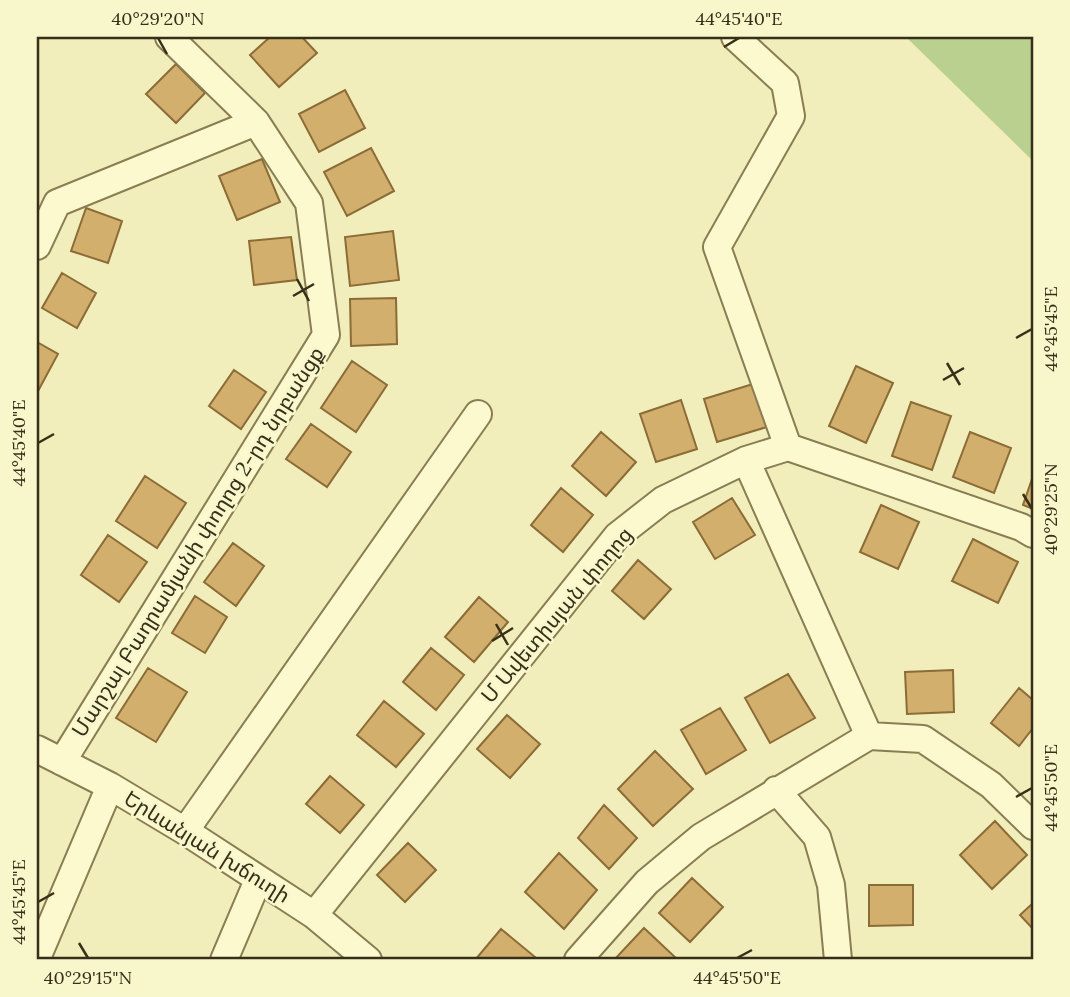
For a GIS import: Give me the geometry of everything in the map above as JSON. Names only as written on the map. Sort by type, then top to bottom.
[{"type":"street","name":"Մարշալ Բաղրամյանի փողոց 2-րդ նրբանցք","points":[[62,762],[326,335],[309,203],[256,122],[169,37]]},
{"type":"street","points":[[736,37],[785,83],[791,116],[717,247],[788,447],[1021,527],[1033,534]]},
{"type":"street","points":[[37,246],[57,203],[256,122]]},
{"type":"street","points":[[185,831],[478,414]]},
{"type":"street","name":"Մ Ավետիսյան փողոց","points":[[314,915],[617,536],[663,500],[746,460],[788,447]]},
{"type":"street","points":[[746,460],[869,736]]},
{"type":"street","points":[[578,960],[647,882],[701,837],[869,736],[923,739],[991,785],[1033,826]]},
{"type":"street","name":"Երևանյան խճուղի","points":[[37,749],[110,786],[185,831],[314,915],[368,960]]},
{"type":"street","points":[[37,958],[110,786]]},
{"type":"street","points":[[776,790],[817,837],[831,885],[838,960]]},
{"type":"street","points":[[224,960],[258,880]]},
{"type":"green space","points":[[906,37],[1033,37],[1033,161]]},
{"type":"building","points":[[270,37],[302,37],[317,53],[279,87],[250,55]]},
{"type":"building","points":[[176,64],[205,93],[176,123],[146,94]]},
{"type":"building","points":[[345,90],[365,128],[319,152],[299,114]]},
{"type":"building","points":[[371,148],[394,191],[347,216],[324,172]]},
{"type":"building","points":[[262,159],[280,202],[237,220],[219,176]]},
{"type":"building","points":[[86,208],[122,221],[108,263],[71,251]]},
{"type":"building","points":[[393,231],[399,280],[350,286],[345,237]]},
{"type":"building","points":[[291,237],[297,280],[254,285],[249,241]]},
{"type":"building","points":[[62,273],[96,293],[77,328],[42,308]]},
{"type":"building","points":[[396,298],[397,344],[351,346],[350,299]]},
{"type":"building","points":[[37,342],[58,354],[37,393]]},
{"type":"building","points":[[352,361],[387,385],[356,432],[321,408]]},
{"type":"building","points":[[856,366],[893,383],[866,443],[829,426]]},
{"type":"building","points":[[234,370],[266,392],[241,429],[209,406]]},
{"type":"building","points":[[753,384],[767,427],[717,442],[704,399]]},
{"type":"building","points":[[681,400],[697,449],[656,462],[640,414]]},
{"type":"building","points":[[911,402],[951,416],[932,470],[892,456]]},
{"type":"building","points":[[311,424],[351,452],[327,487],[286,459]]},
{"type":"building","points":[[601,432],[636,462],[606,496],[572,466]]},
{"type":"building","points":[[970,432],[1011,448],[994,493],[953,477]]},
{"type":"building","points":[[145,476],[186,503],[157,548],[116,521]]},
{"type":"building","points":[[1033,476],[1033,509],[1023,505]]},
{"type":"building","points":[[561,488],[593,515],[563,552],[531,525]]},
{"type":"building","points":[[732,498],[755,535],[715,559],[693,522]]},
{"type":"building","points":[[881,505],[919,522],[898,569],[860,552]]},
{"type":"building","points":[[108,535],[147,562],[119,602],[81,575]]},
{"type":"building","points":[[973,539],[1018,562],[998,603],[952,581]]},
{"type":"building","points":[[233,543],[264,566],[236,606],[204,582]]},
{"type":"building","points":[[638,560],[671,589],[644,619],[612,591]]},
{"type":"building","points":[[195,596],[227,617],[205,653],[172,633]]},
{"type":"building","points":[[479,597],[508,622],[474,662],[445,637]]},
{"type":"building","points":[[431,648],[464,675],[436,710],[403,682]]},
{"type":"building","points":[[148,668],[187,692],[156,742],[116,718]]},
{"type":"building","points":[[953,670],[954,712],[907,714],[905,672]]},
{"type":"building","points":[[788,674],[815,718],[770,743],[745,698]]},
{"type":"building","points":[[1019,688],[1033,700],[1033,728],[1019,746],[991,723]]},
{"type":"building","points":[[384,701],[424,734],[396,767],[357,735]]},
{"type":"building","points":[[720,708],[746,750],[706,774],[681,730]]},
{"type":"building","points":[[507,715],[540,744],[510,778],[477,749]]},
{"type":"building","points":[[655,751],[693,789],[653,826],[618,789]]},
{"type":"building","points":[[330,776],[364,805],[340,833],[306,804]]},
{"type":"building","points":[[604,805],[637,838],[609,869],[578,838]]},
{"type":"building","points":[[995,821],[1027,855],[992,889],[960,855]]},
{"type":"building","points":[[408,843],[436,870],[405,902],[377,875]]},
{"type":"building","points":[[559,853],[597,890],[564,929],[525,892]]},
{"type":"building","points":[[692,878],[723,907],[690,942],[659,913]]},
{"type":"building","points":[[869,885],[913,885],[913,925],[869,926]]},
{"type":"building","points":[[1033,903],[1033,929],[1020,915]]},
{"type":"building","points":[[644,928],[677,959],[614,960]]},
{"type":"building","points":[[501,929],[535,957],[532,960],[475,960]]}]
